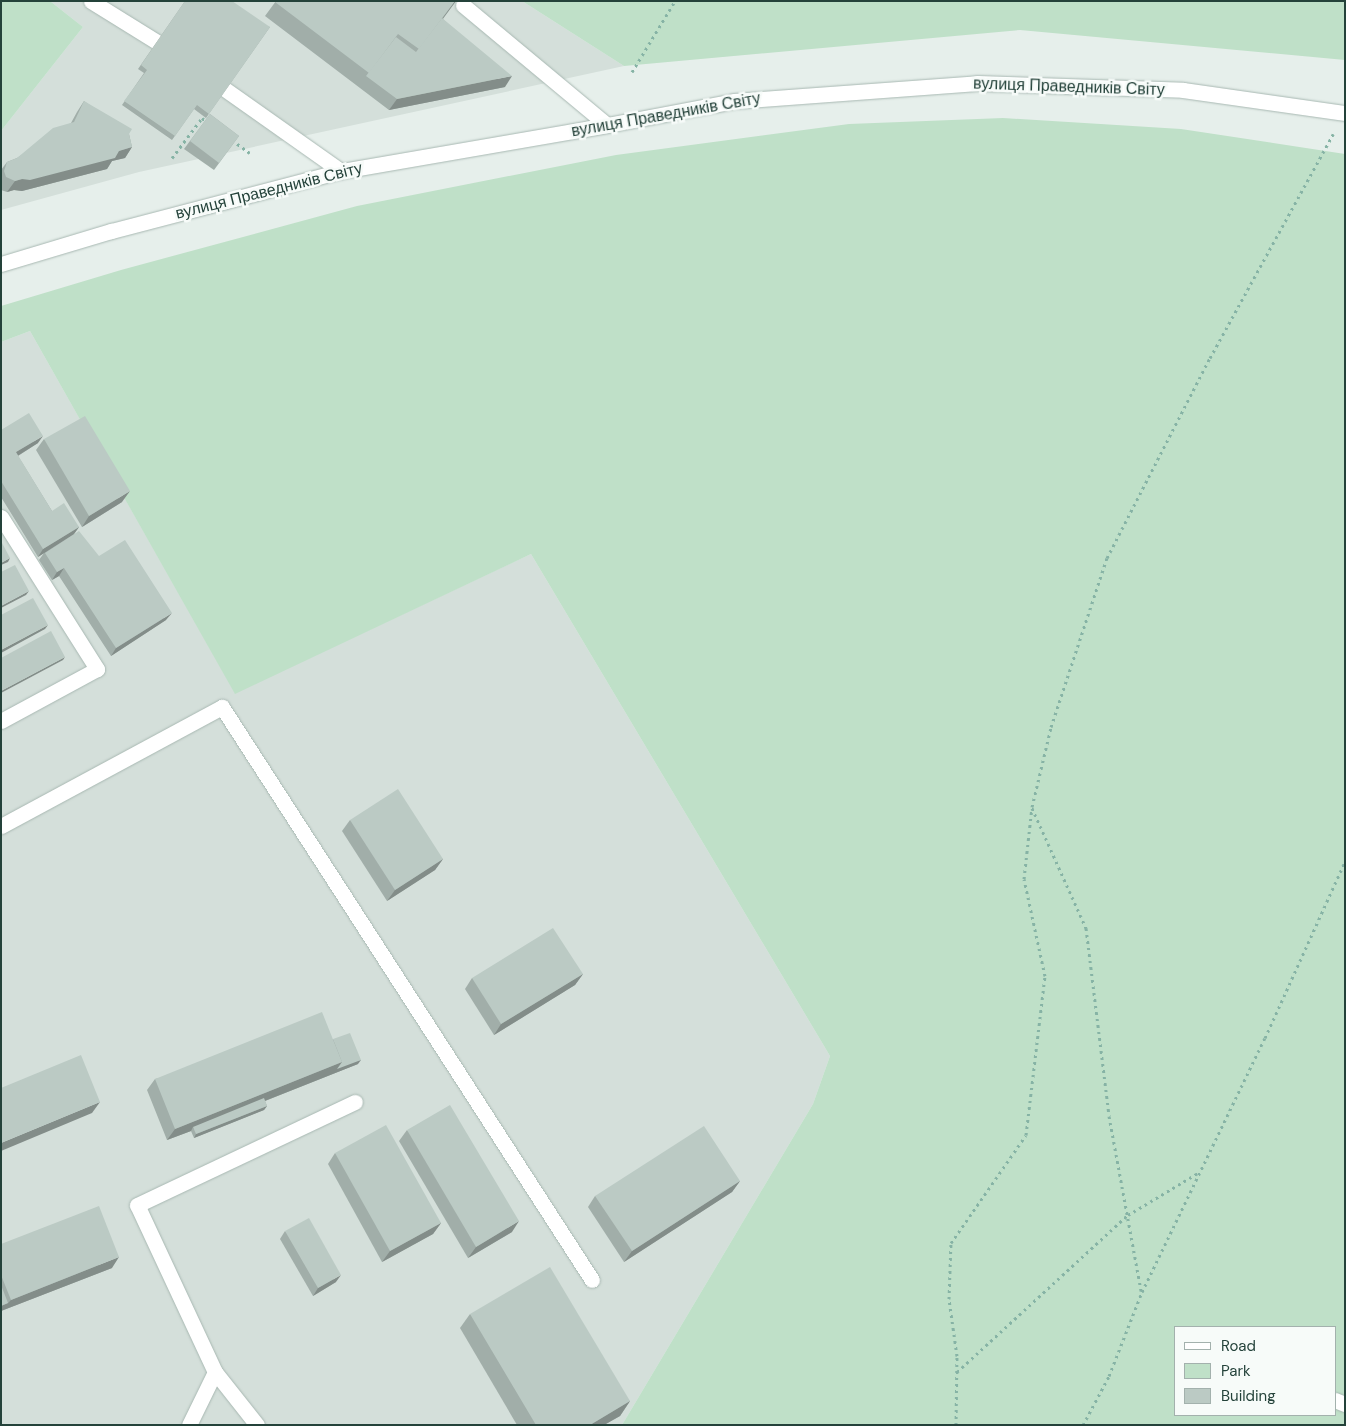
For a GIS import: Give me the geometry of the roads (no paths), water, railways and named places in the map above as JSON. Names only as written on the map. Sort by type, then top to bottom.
[{"type":"main road","points":[[91,1],[156,42]]},
{"type":"main road","points":[[463,4],[607,125]]},
{"type":"main road","name":"вулиця Праведників Світу","points":[[1,264],[110,231],[341,171],[734,101],[977,83],[1183,90],[1345,112]]},
{"type":"main road","points":[[226,90],[341,171]]},
{"type":"main road","points":[[1,517],[97,669],[1,721]]},
{"type":"main road","points":[[1,826],[222,707],[592,1280]]},
{"type":"main road","points":[[257,1425],[215,1372],[137,1205],[355,1102]]},
{"type":"main road","points":[[189,1425],[215,1372]]}]
